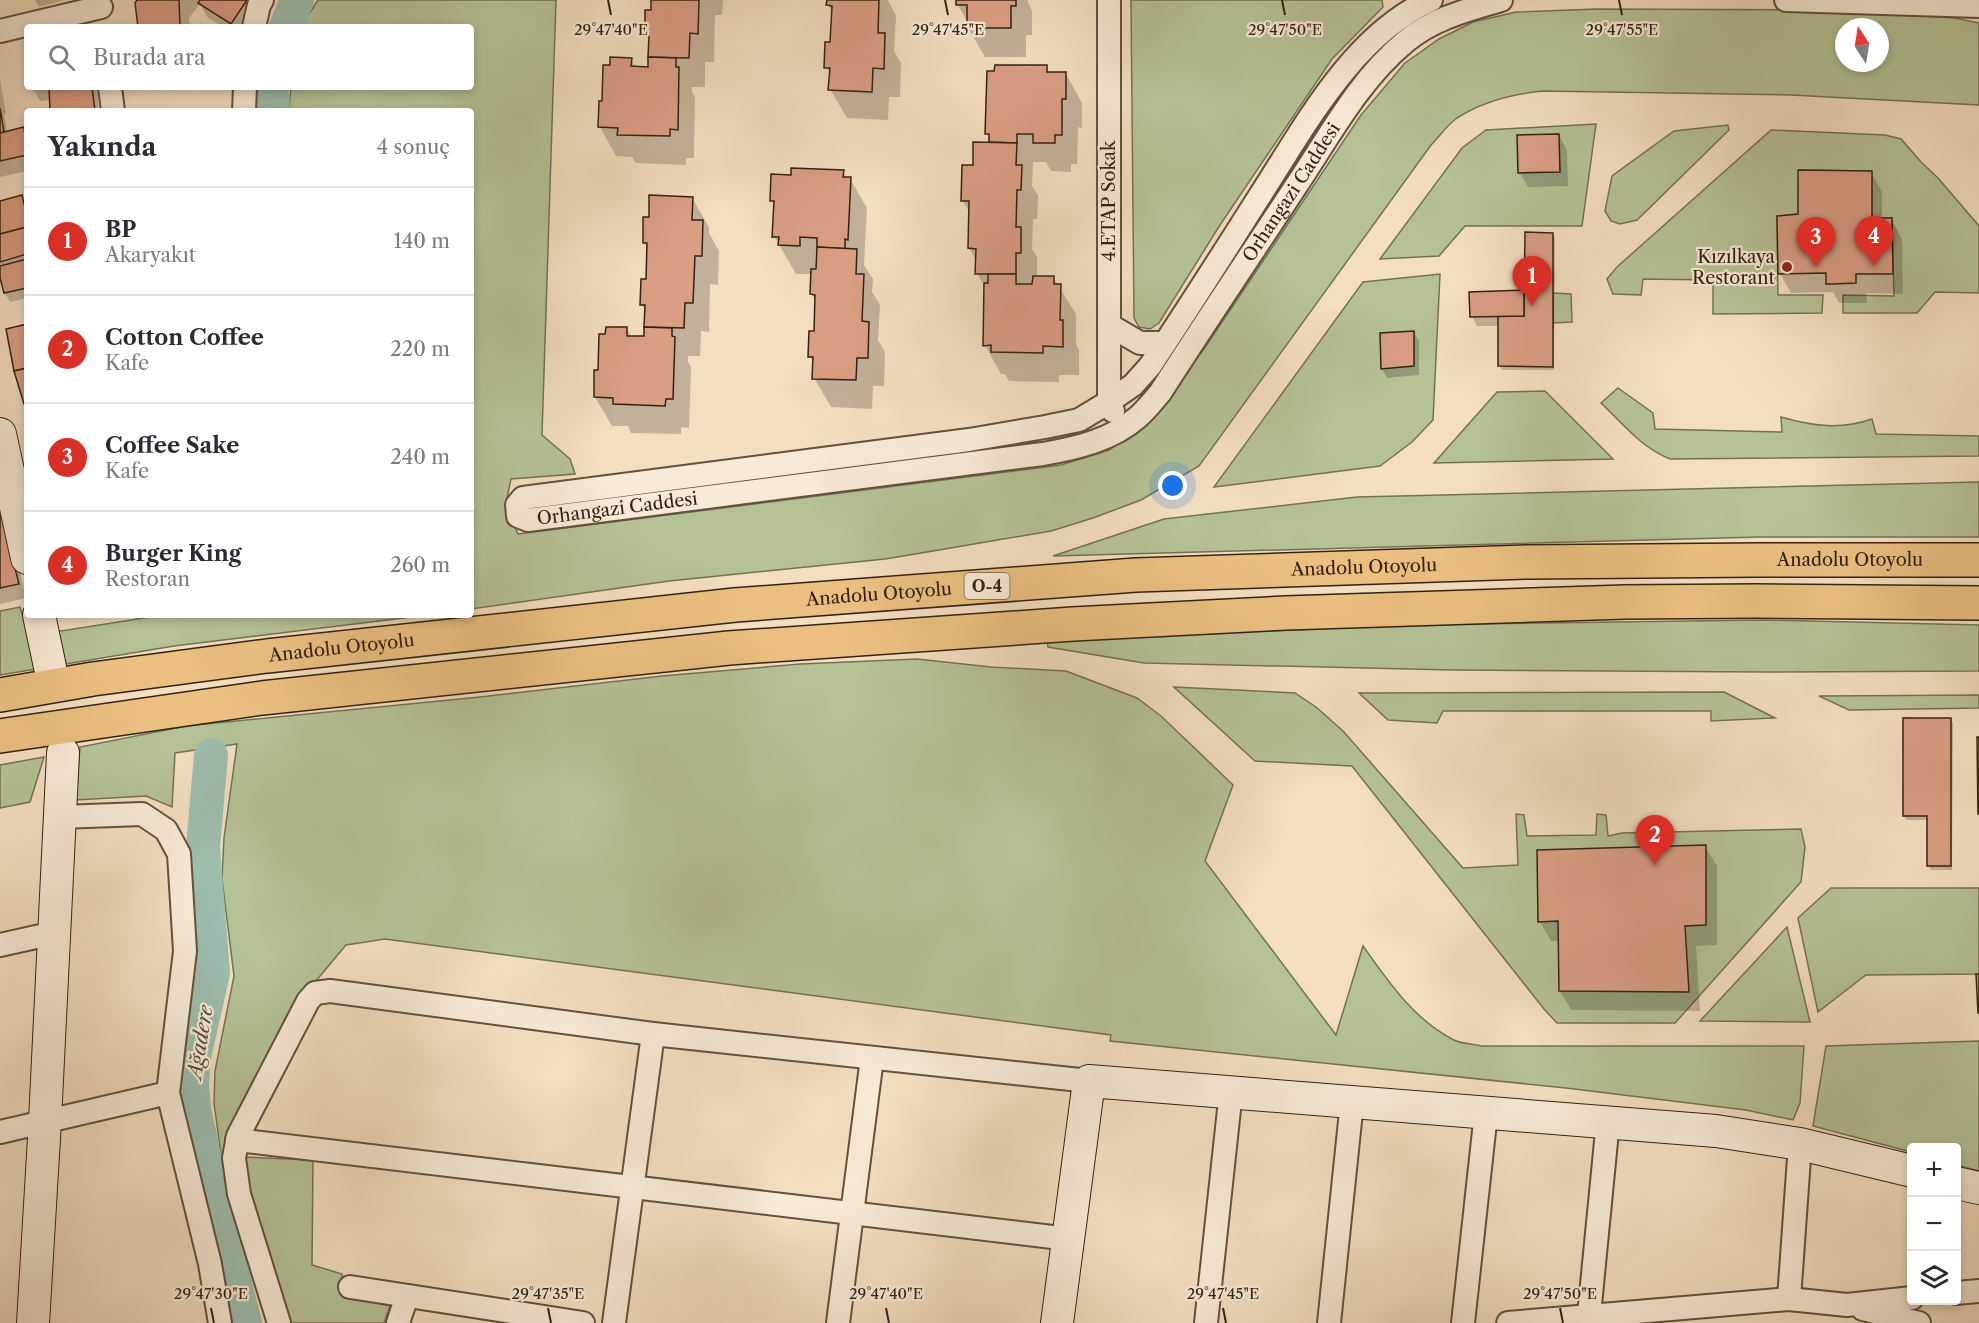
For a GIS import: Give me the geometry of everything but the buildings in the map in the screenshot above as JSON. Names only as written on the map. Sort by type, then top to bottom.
[{"type":"highway","name":"Anadolu Otoyolu","points":[[0,695],[93,679],[267,656],[723,606],[1136,575],[1527,562],[1979,560]]},
{"type":"highway","points":[[0,736],[262,698],[695,652],[1061,625],[1286,613],[1625,602],[1979,603]]},
{"type":"street","points":[[255,24],[262,0]]},
{"type":"street","name":"4.ETAP Sokak","points":[[1109,0],[1109,402]]},
{"type":"street","points":[[1390,0],[1390,25]]},
{"type":"street","name":"Orhangazi Caddesi","points":[[1431,0],[1390,25],[1358,54],[1323,98],[1150,366],[1133,385],[1079,420],[969,440],[523,498],[517,505],[518,516],[528,520],[1043,454],[1079,448],[1121,429],[1138,417],[1160,393],[1342,117],[1382,63],[1407,40],[1432,23],[1464,10],[1501,0]]},
{"type":"street","points":[[1786,0],[1979,6]]},
{"type":"street","points":[[33,24],[103,11]]},
{"type":"street","points":[[0,30],[24,26]]},
{"type":"street","points":[[110,90],[113,108]]},
{"type":"street","points":[[244,108],[245,90]]},
{"type":"street","points":[[1109,325],[1140,343],[1165,343]]},
{"type":"street","points":[[1109,402],[1121,429]]},
{"type":"street","points":[[0,434],[13,480],[24,541]]},
{"type":"street","points":[[40,618],[50,667]]},
{"type":"street","points":[[33,1323],[63,753]]},
{"type":"street","points":[[60,817],[142,814],[166,831],[178,854],[185,951],[168,1093],[210,1264],[220,1323]]},
{"type":"street","points":[[0,945],[54,933]]},
{"type":"street","points":[[279,1323],[239,1194],[234,1158],[237,1140],[308,1001],[315,993],[330,991],[653,1034],[1089,1081],[1716,1131],[1800,1144],[1907,1170]]},
{"type":"street","points":[[614,1323],[653,1034]]},
{"type":"street","points":[[838,1323],[872,1058]]},
{"type":"street","points":[[1057,1323],[1089,1081]]},
{"type":"street","points":[[1206,1323],[1231,1091]]},
{"type":"street","points":[[0,1132],[168,1093]]},
{"type":"street","points":[[1329,1323],[1352,1102]]},
{"type":"street","points":[[1462,1323],[1486,1113]]},
{"type":"street","points":[[1589,1316],[1608,1121]]},
{"type":"street","points":[[237,1140],[1069,1239]]},
{"type":"street","points":[[1789,1299],[1800,1144]]},
{"type":"street","points":[[1961,1184],[1979,1188]]},
{"type":"street","points":[[350,1287],[583,1323]]},
{"type":"street","points":[[1961,1293],[1979,1291]]},
{"type":"street","points":[[398,1323],[407,1296]]},
{"type":"street","points":[[1508,1323],[1789,1299],[1821,1312],[1847,1305],[1907,1298]]},
{"type":"street","points":[[1847,1305],[1919,1323]]},
{"type":"green space","points":[[318,0],[556,0],[542,435],[570,459],[575,474],[511,479],[506,503],[518,534],[1061,465],[1109,450],[1142,427],[1204,349],[1361,115],[1405,63],[1439,39],[1473,22],[1516,12],[1597,9],[1833,10],[1955,18],[1979,23],[1979,105],[1791,95],[1543,91],[1509,96],[1487,103],[1457,118],[1431,145],[1199,466],[1141,500],[1051,531],[885,559],[669,581],[474,609],[474,108],[289,108],[291,90],[474,90],[474,24],[304,24]]},
{"type":"green space","points":[[1131,0],[1382,0],[1383,7],[1332,59],[1220,225],[1159,323],[1150,329],[1139,327],[1134,318]]},
{"type":"green space","points":[[1596,124],[1582,226],[1465,226],[1439,256],[1380,259],[1462,148],[1486,130]]},
{"type":"green space","points":[[1728,125],[1729,130],[1637,220],[1620,224],[1611,221],[1605,211],[1612,176],[1674,131]]},
{"type":"green space","points":[[1771,130],[1885,135],[1901,139],[1979,226],[1979,293],[1935,292],[1917,313],[1843,313],[1843,295],[1894,296],[1892,218],[1872,218],[1871,171],[1799,170],[1798,214],[1777,216],[1778,295],[1823,295],[1822,313],[1713,314],[1713,280],[1643,279],[1641,295],[1613,294],[1607,279],[1617,267]]},
{"type":"green space","points":[[1440,274],[1433,420],[1412,442],[1380,466],[1214,487],[1363,282]]},
{"type":"green space","points":[[1553,293],[1571,294],[1572,322],[1553,323]]},
{"type":"green space","points":[[1618,388],[1653,413],[1655,429],[1782,432],[1781,417],[1826,426],[1849,425],[1872,419],[1876,434],[1979,436],[1979,456],[1670,459],[1650,449],[1601,403]]},
{"type":"green space","points":[[1545,391],[1613,459],[1434,463],[1497,392]]},
{"type":"green space","points":[[1979,482],[1979,537],[1760,537],[1053,556],[1164,519],[1357,497]]},
{"type":"green space","points":[[20,607],[29,636],[144,618],[403,618],[174,646],[0,675],[0,611]]},
{"type":"green space","points":[[1762,620],[1979,625],[1979,671],[1452,670],[1144,663],[1048,647],[1047,641],[1400,625]]},
{"type":"green space","points":[[917,659],[991,667],[1066,671],[1137,698],[1161,716],[1233,785],[1205,861],[1336,1035],[1363,946],[1392,986],[1414,1011],[1440,1032],[1460,1042],[1481,1046],[1804,1046],[1800,1103],[1793,1120],[1746,1110],[1566,1088],[1110,1041],[1111,1035],[385,939],[346,945],[310,988],[229,1136],[223,1169],[214,1103],[215,1071],[234,976],[222,879],[224,838],[237,744],[175,753],[172,807],[146,796],[76,800],[80,747],[186,726],[480,697],[662,676],[800,664]]},
{"type":"green space","points":[[1174,687],[1295,693],[1316,707],[1343,731],[1463,868],[1518,865],[1516,814],[1524,815],[1527,836],[1596,835],[1597,814],[1606,815],[1608,836],[1622,833],[1801,829],[1805,847],[1801,882],[1675,1023],[1557,1023],[1352,766],[1255,761]]},
{"type":"green space","points":[[1724,692],[1775,718],[1711,721],[1711,711],[1443,711],[1437,723],[1388,720],[1359,693]]},
{"type":"green space","points":[[1979,695],[1979,708],[1849,710],[1819,696]]},
{"type":"green space","points":[[44,757],[30,802],[0,808],[0,765]]},
{"type":"green space","points":[[1831,888],[1979,888],[1979,974],[1866,975],[1818,1012],[1798,918]]},
{"type":"green space","points":[[1787,927],[1810,1022],[1700,1021]]},
{"type":"green space","points":[[1979,1041],[1979,1171],[1961,1166],[1961,1143],[1907,1143],[1907,1151],[1813,1126],[1826,1046]]},
{"type":"green space","points":[[242,1157],[313,1160],[312,1265],[342,1274],[346,1296],[390,1306],[384,1323],[289,1323],[246,1188]]},
{"type":"waterway","name":"Ağadere","points":[[287,24],[297,0]]},
{"type":"waterway","name":"Ağadere","points":[[272,90],[273,108]]},
{"type":"waterway","name":"Ağadere","points":[[211,755],[203,847],[213,973],[194,1057],[192,1083],[194,1110],[245,1323]]},
{"type":"tunnel","points":[[50,667],[63,752]]},
{"type":"place","name":"Burger King","points":[[1874,266]]},
{"type":"place","name":"Kızılkaya Restorant","points":[[1787,267]]},
{"type":"place","name":"Coffee Sake","points":[[1816,267]]},
{"type":"place","name":"BP","points":[[1532,306]]},
{"type":"place","name":"Cotton Coffee","points":[[1655,865]]}]
